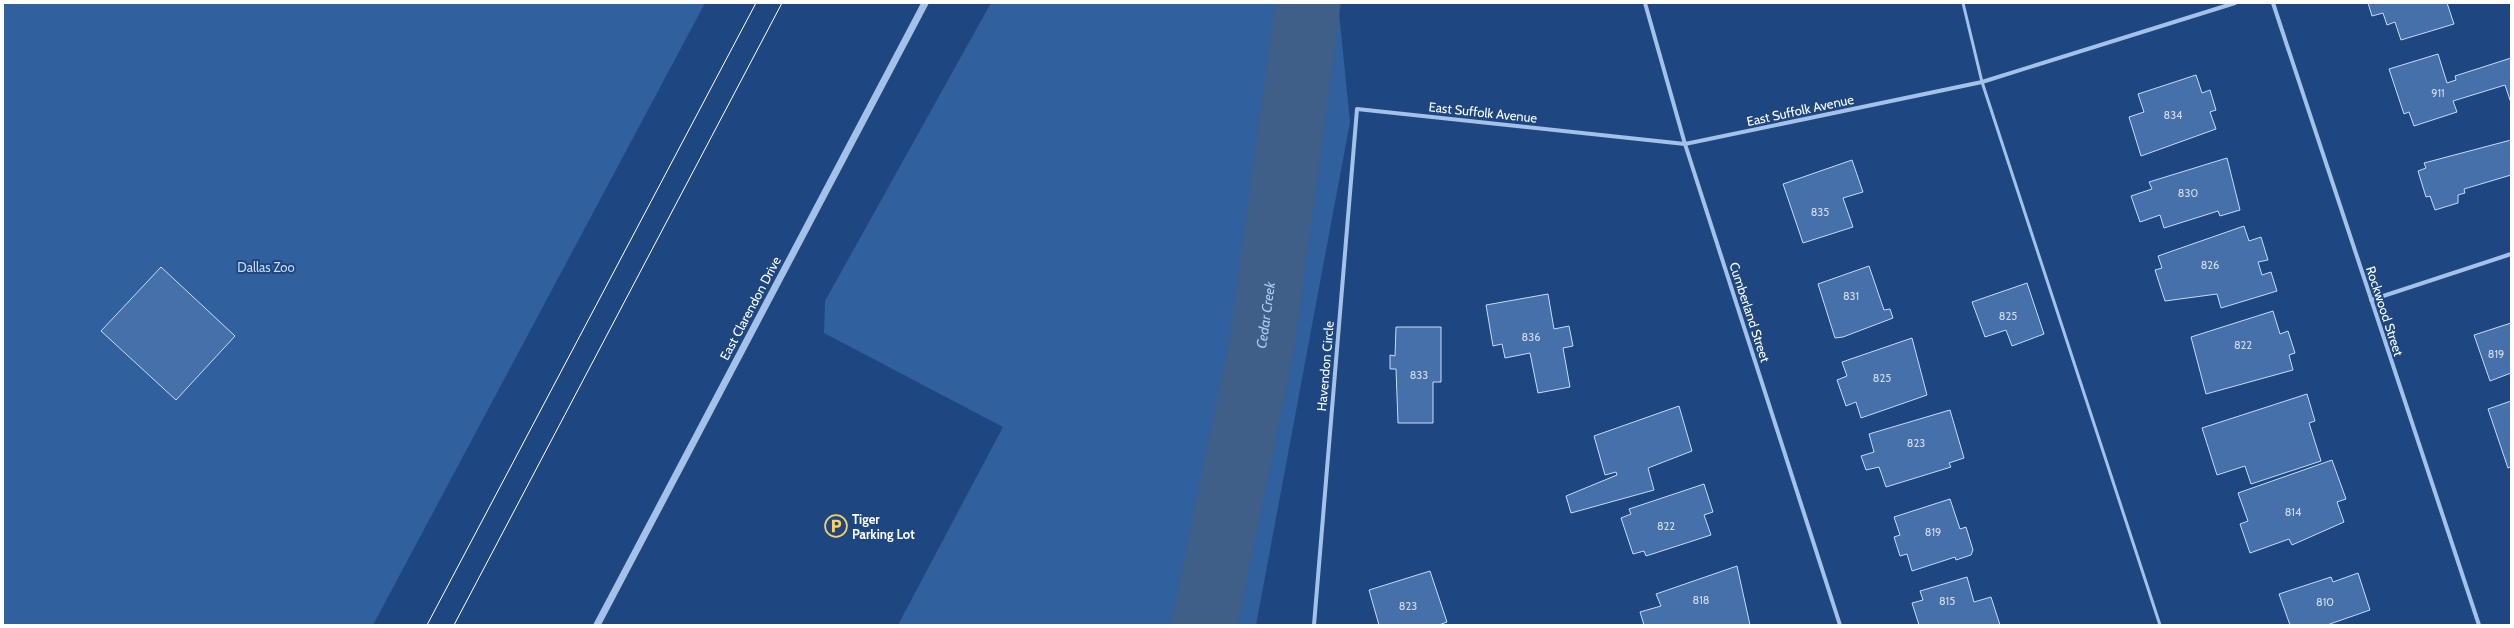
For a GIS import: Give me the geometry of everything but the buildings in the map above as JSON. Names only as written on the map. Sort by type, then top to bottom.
[{"type":"street","name":"East Clarendon Drive","points":[[597,625],[925,3]]},
{"type":"street","name":"Cumberland Street","points":[[1645,3],[1685,144],[1840,625]]},
{"type":"street","name":"East Suffolk Avenue","points":[[1357,109],[1685,144],[1982,82],[2235,3]]},
{"type":"street","name":"Rockwood Street","points":[[2273,3],[2479,625]]},
{"type":"street","name":"Havendon Circle","points":[[1314,625],[1357,109]]},
{"type":"street","points":[[2372,300],[2511,254]]},
{"type":"lane","points":[[1963,3],[1982,82],[2160,625]]},
{"type":"green space","name":"Dallas Zoo","points":[[3,3],[705,3],[373,625],[3,625]]},
{"type":"green space","points":[[991,3],[1338,3],[1350,122],[1256,625],[898,625],[1003,427],[824,333],[825,301]]},
{"type":"waterway","name":"Cedar Creek","points":[[1204,625],[1262,342],[1308,3]]},
{"type":"tram line","points":[[427,625],[756,3]]},
{"type":"tram line","points":[[454,625],[782,3]]},
{"type":"place","name":"Tiger Parking Lot","points":[[836,526]]}]
